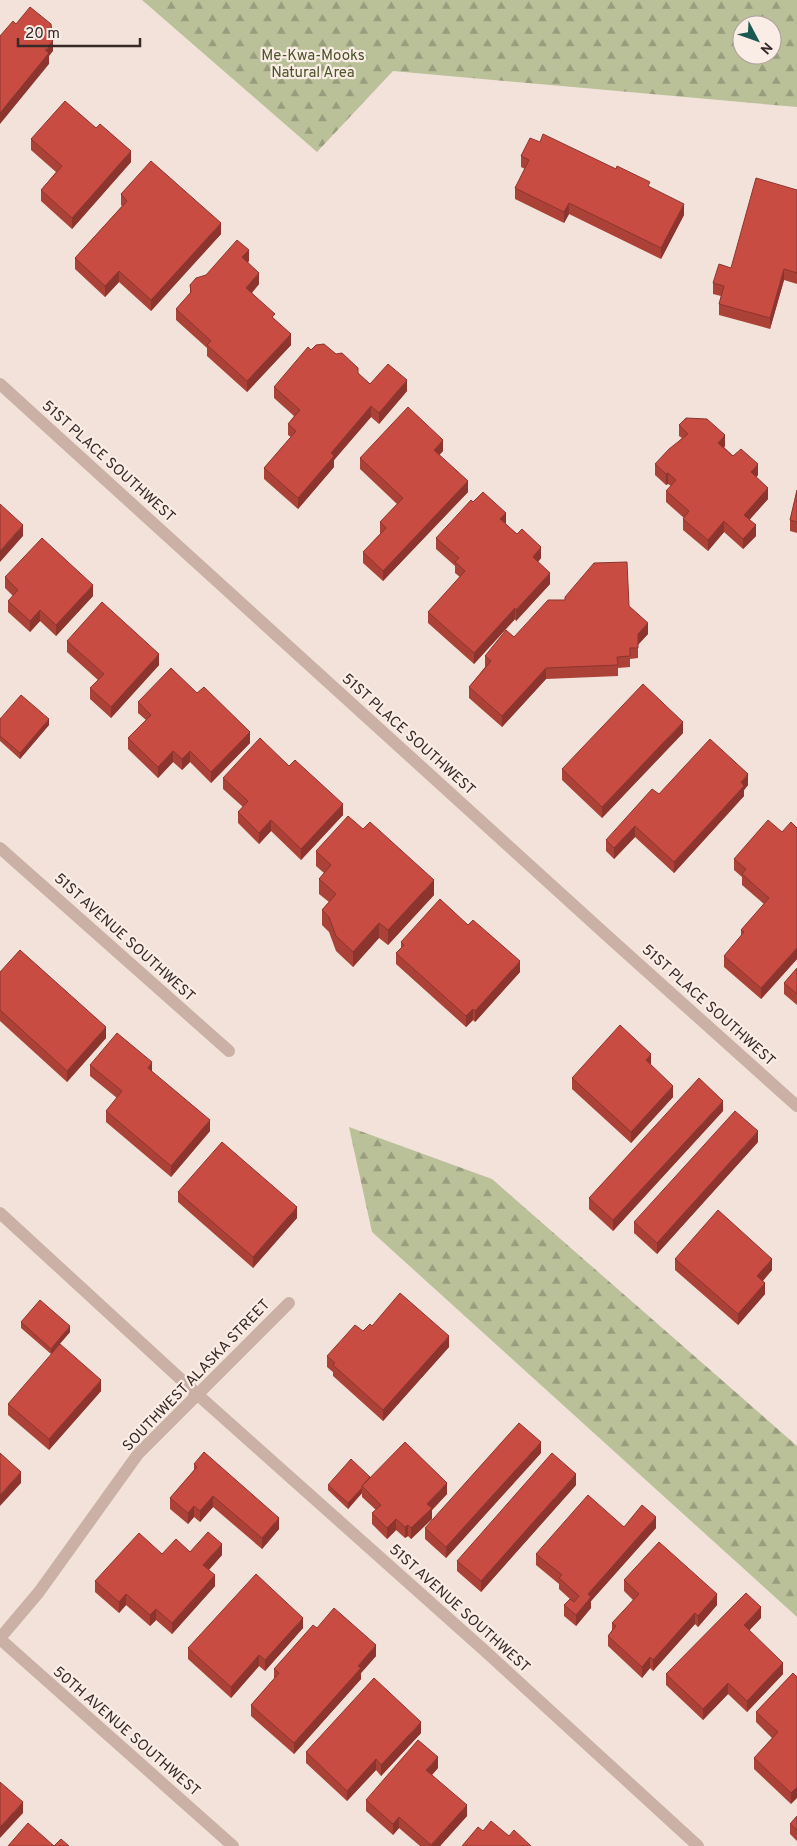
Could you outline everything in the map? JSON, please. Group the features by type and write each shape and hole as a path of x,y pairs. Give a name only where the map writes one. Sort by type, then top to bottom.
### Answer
{"street":[{"name":"51ST PLACE SOUTHWEST","path":"0,384 613,942 797,1106"},
{"name":"51ST AVENUE SOUTHWEST","path":"0,848 229,1051"},
{"name":"51ST AVENUE SOUTHWEST","path":"0,1213 198,1395 485,1651 698,1846"},
{"name":"SOUTHWEST ALASKA STREET","path":"0,1638 39,1592 138,1454 289,1303"},
{"name":"50TH AVENUE SOUTHWEST","path":"0,1638 233,1846"}],"green space":[{"name":"Me-Kwa-Mooks Natural Area","path":"142,0 797,0 797,107 393,71 317,152"},
{"path":"349,1127 492,1179 797,1446 797,1617 372,1232"}],"building":[{"path":"30,7 51,24 53,40 45,50 49,53 0,113 0,36 13,21 16,24"},
{"path":"65,101 96,128 100,124 131,151 72,218 41,190 62,166 31,139"},
{"path":"543,134 616,169 617,166 650,182 648,186 684,204 661,248 569,203 564,212 515,188 529,160 521,156 530,138 540,142"},
{"path":"151,161 221,223 151,300 119,271 105,286 75,258 127,201 121,194"},
{"path":"756,178 797,190 797,273 784,269 770,318 719,304 724,286 713,283 719,264 731,268"},
{"path":"237,240 249,250 242,257 259,273 246,288 275,314 272,317 291,334 247,381 207,345 211,341 176,309 191,292 190,285 196,278 206,275"},
{"path":"324,344 336,354 342,353 358,368 358,373 370,384 388,364 407,380 379,413 371,406 331,453 334,456 298,498 264,468 296,431 288,424 300,410 274,387 308,347 311,350 316,345"},
{"path":"408,407 443,440 434,450 468,481 383,571 363,552 386,528 380,522 403,498 360,458"},
{"path":"686,418 707,419 725,435 718,443 733,456 741,449 758,464 751,472 768,488 744,515 756,525 743,539 724,521 708,540 683,519 689,511 666,491 676,480 655,464 669,449 688,434 679,425"},
{"path":"797,490 797,522 790,520"},
{"path":"483,492 506,513 500,519 517,534 522,529 541,547 533,557 550,573 474,653 428,612 465,571 455,562 459,558 436,538 471,500 473,502"},
{"path":"0,504 23,525 0,551"},
{"path":"42,538 93,585 56,625 40,610 30,621 8,601 18,590 5,577"},
{"path":"627,562 629,606 648,623 638,634 638,648 630,648 630,656 617,657 618,665 546,668 502,716 469,687 491,661 485,656 506,630 514,637 548,600 565,600 565,597 594,563"},
{"path":"102,602 159,654 111,707 90,688 104,674 67,641"},
{"path":"171,668 197,693 204,687 250,732 211,772 190,751 182,759 173,751 158,767 128,738 151,715 138,702"},
{"path":"643,684 683,722 602,807 562,769"},
{"path":"21,695 49,719 20,753 0,736 0,719"},
{"path":"260,738 289,766 295,760 343,804 301,849 271,820 259,833 238,812 248,801 223,778"},
{"path":"710,739 748,774 741,782 744,786 674,862 635,826 614,848 606,840 652,789 659,794"},
{"path":"348,816 363,829 370,822 434,880 388,930 379,923 353,952 336,936 329,917 322,910 336,894 319,879 331,865 316,851"},
{"path":"768,820 782,832 791,822 797,828 797,948 761,988 724,956 744,932 741,930 769,898 742,874 746,869 734,859"},
{"path":"440,899 468,925 473,920 520,961 475,1011 473,1009 466,1016 396,953 404,945 401,942"},
{"path":"20,950 106,1027 67,1071 0,1010 0,972"},
{"path":"797,968 797,994 784,983"},
{"path":"620,1025 651,1054 646,1060 673,1086 631,1132 572,1078"},
{"path":"117,1033 152,1062 148,1068 210,1120 171,1166 106,1111 122,1091 90,1065"},
{"path":"699,1078 723,1101 613,1220 589,1198"},
{"path":"735,1111 758,1131 657,1243 634,1222"},
{"path":"222,1142 297,1207 253,1257 178,1192"},
{"path":"718,1210 772,1259 757,1276 765,1283 738,1314 675,1259"},
{"path":"400,1293 449,1336 383,1410 333,1365 335,1363 327,1356 355,1325 363,1331 370,1324 372,1326"},
{"path":"40,1300 70,1326 51,1349 21,1322"},
{"path":"60,1344 101,1380 49,1439 8,1404"},
{"path":"519,1423 541,1442 446,1547 425,1528"},
{"path":"405,1442 447,1483 427,1504 432,1508 411,1528 408,1525 405,1527 396,1519 387,1528 372,1513 381,1505 362,1486"},
{"path":"204,1452 279,1518 262,1538 213,1496 200,1511 194,1506 188,1513 170,1498 197,1467 194,1464"},
{"path":"0,1453 21,1472 0,1495"},
{"path":"552,1453 576,1474 481,1581 457,1561"},
{"path":"351,1459 370,1477 348,1503 328,1485"},
{"path":"588,1495 624,1527 642,1505 656,1517 588,1594 591,1597 576,1615 564,1605 570,1599 574,1602 579,1596 559,1578 562,1575 536,1554"},
{"path":"208,1532 222,1544 203,1565 215,1575 172,1623 156,1609 150,1615 126,1594 119,1602 95,1581 139,1533 162,1554 176,1539 190,1552"},
{"path":"659,1542 717,1594 698,1616 695,1613 653,1660 650,1657 642,1667 608,1636 616,1626 612,1623 639,1594 624,1580"},
{"path":"256,1574 303,1618 265,1660 259,1655 231,1687 188,1648"},
{"path":"746,1593 761,1607 744,1625 783,1663 747,1701 728,1683 703,1709 666,1674"},
{"path":"334,1608 376,1645 358,1666 361,1668 294,1743 251,1705 279,1673 274,1669 313,1625 317,1628"},
{"path":"793,1673 797,1677 797,1787 791,1793 754,1758 778,1732 756,1712"},
{"path":"374,1678 421,1722 381,1765 376,1759 347,1791 306,1752"},
{"path":"418,1740 438,1757 426,1770 467,1805 431,1845 399,1817 393,1824 366,1800"},
{"path":"0,1782 23,1802 0,1827"},
{"path":"797,1816 797,1830 790,1824"},
{"path":"491,1821 509,1836 514,1830 531,1846 462,1846 478,1827 483,1831"},
{"path":"28,1823 54,1846 8,1846"},
{"path":"61,1839 69,1846 54,1846"}]}
